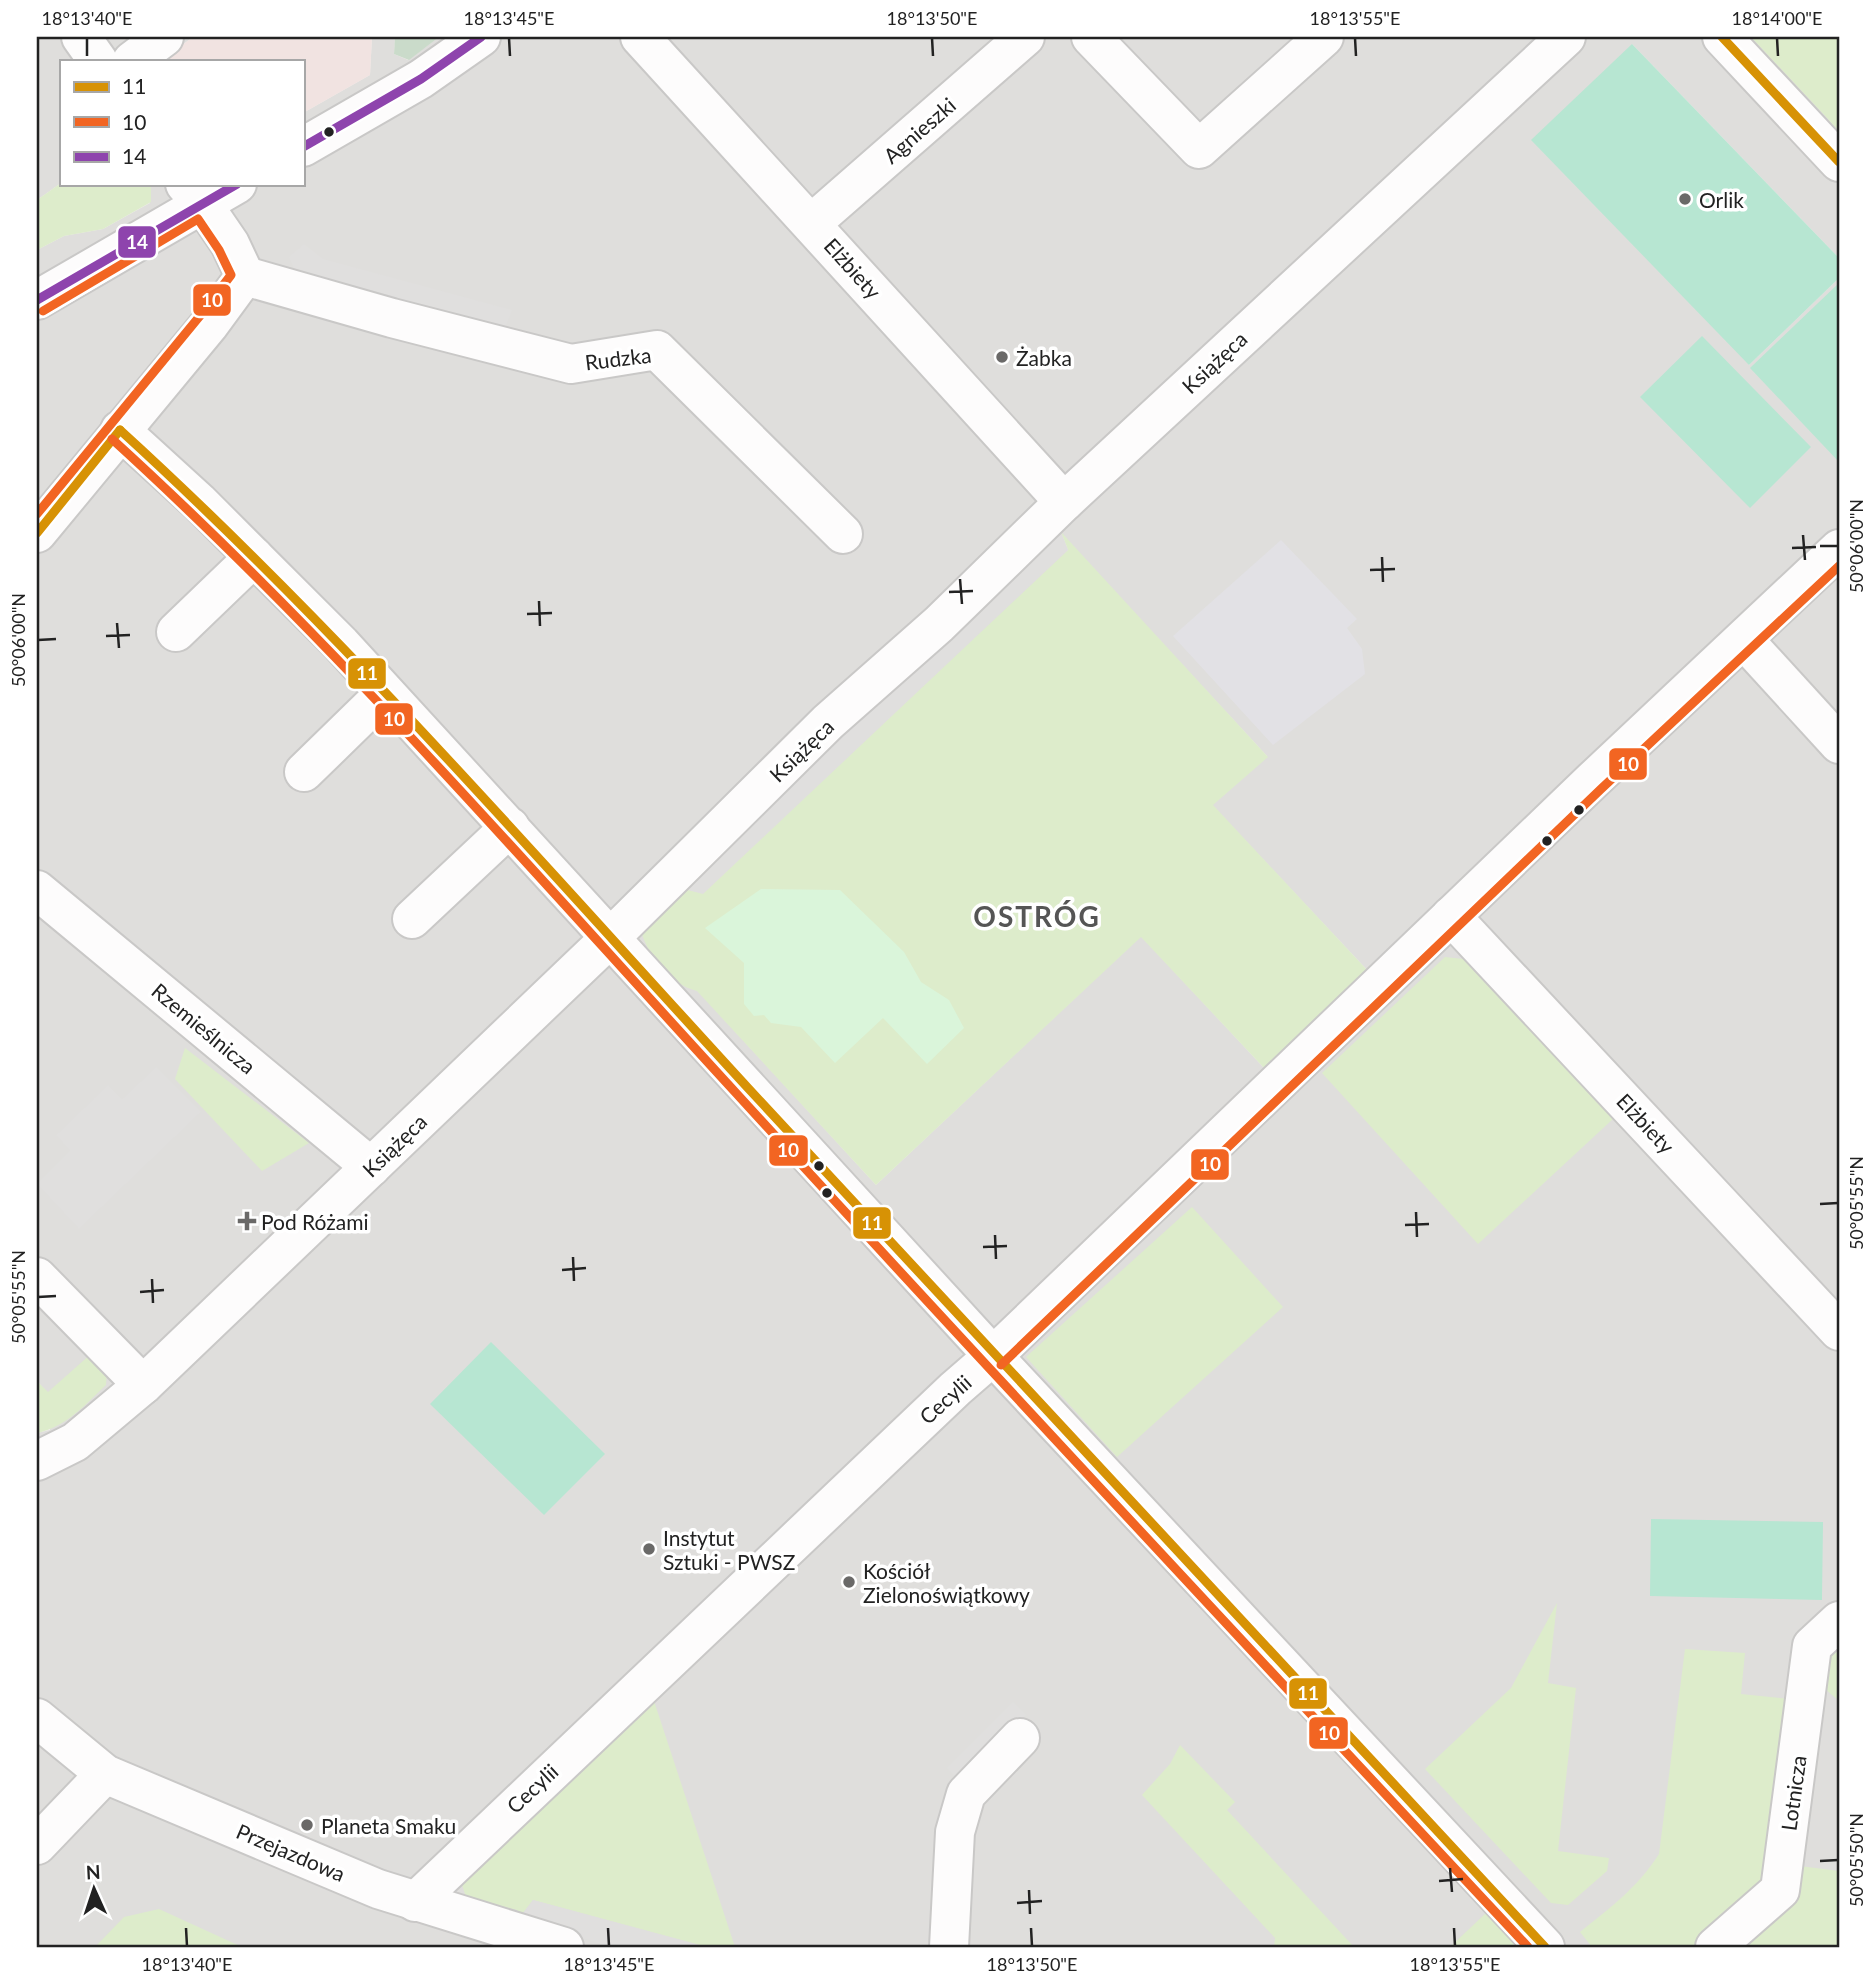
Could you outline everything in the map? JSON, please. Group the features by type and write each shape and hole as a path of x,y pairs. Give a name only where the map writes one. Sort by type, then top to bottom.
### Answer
{"street":[{"path":"81,37 97,60"},
{"path":"133,60 164,37"},
{"path":"304,146 421,79 481,37"},
{"name":"Elżbiety","path":"640,37 1064,502"},
{"name":"Agnieszki","path":"812,223 1025,37"},
{"path":"1091,37 1199,149 1324,37"},
{"name":"Książęca","path":"37,1461 75,1442 143,1385 610,938 828,722 939,624 1064,502 1566,37"},
{"path":"1721,37 1839,162"},
{"path":"37,300 193,193 227,186"},
{"path":"37,533 209,325 246,276 230,244 193,193"},
{"name":"Rudzka","path":"246,276 392,318 571,364 657,350 843,534"},
{"path":"120,430 254,557 385,693 993,1356 1545,1947"},
{"name":"Cecylii","path":"415,1902 945,1398 993,1356 1839,548"},
{"path":"176,632 254,557"},
{"path":"1744,640 1839,744"},
{"path":"304,772 385,693"},
{"path":"412,919 510,827"},
{"name":"Rzemieślnicza","path":"37,890 371,1167"},
{"name":"Elżbiety","path":"1451,916 1839,1331"},
{"path":"37,1277 143,1385"},
{"name":"Lotnicza","path":"1714,1947 1780,1890 1826,1634"},
{"name":"Przejazdowa","path":"37,1718 105,1774 415,1902 564,1947"},
{"path":"949,1947 955,1832 966,1794 1020,1738"},
{"path":"37,1845 105,1774"}],"shaded area":[{"path":"37,37 193,37 161,60 60,60 60,184 37,200"},
{"path":"193,37 372,37 370,75 304,112 304,60 161,60"},
{"path":"372,37 395,37 394,54 408,60 439,37 1781,37 1839,101 1839,258 1632,44 1749,365 1839,278 1839,1947 37,1947 37,1433 50,1430 48,1393 37,1381 37,250 64,236 103,229 150,203 151,186 304,186 304,112 370,75","holes":["1062,535 1267,756 1212,805 1369,972 1265,1069 1141,936 876,1185 697,990 1068,550"]},
{"path":"304,244 323,259 512,310 503,334 325,282 294,268 289,257"},
{"path":"1061,532 1068,550 703,894 680,888"},
{"path":"1281,540 1357,619 1347,628 1362,649 1365,674 1273,745 1173,636"},
{"path":"156,1067 201,1112 79,1229 37,1184 70,1151 56,1135 108,1085 122,1099"},
{"path":"1013,1702 1026,1715 961,1782 947,1768"},
{"path":"533,1900 707,1947 610,1947 520,1917"}],"green space":[{"path":"395,37 439,37 409,60 394,54"},
{"path":"1751,37 1839,37 1839,132 1827,118"},
{"name":"Orlik","path":"1632,44 1839,258 1839,278 1749,365 1531,140"},
{"path":"60,184 60,186 151,186 151,202 103,229 64,236 37,250 37,200"},
{"path":"1839,283 1839,462 1750,368"},
{"path":"1702,336 1811,447 1750,508 1640,397"},
{"path":"1061,532 1268,757 1213,805 1369,972 1265,1069 1141,937 876,1185 697,991 677,982 660,967 648,949 640,928 680,888 703,893 1068,550"},
{"path":"761,889 840,890 904,952 921,982 949,1000 964,1028 927,1064 883,1018 835,1063 801,1027 771,1023 764,1015 754,1016 744,1004 744,963 705,928"},
{"path":"1445,957 1463,959 1613,1119 1478,1244 1322,1073"},
{"path":"185,1048 309,1143 262,1171 175,1079"},
{"path":"1192,1207 1283,1307 1117,1457 1026,1357"},
{"path":"491,1342 605,1454 544,1515 430,1404"},
{"path":"92,1353 107,1370 106,1385 66,1420 37,1433 37,1381 48,1392"},
{"path":"1651,1519 1823,1522 1822,1600 1650,1596"},
{"path":"1557,1603 1548,1683 1576,1688 1558,1851 1609,1858 1607,1871 1568,1905 1551,1903 1425,1769 1511,1688"},
{"path":"1839,1645 1839,1701 1818,1683 1825,1658"},
{"path":"1685,1649 1745,1653 1741,1694 1789,1699 1767,1875 1736,1909 1692,1947 1592,1947 1580,1932 1633,1887 1659,1854"},
{"path":"654,1701 735,1947 707,1947 533,1900 520,1917 517,1910 466,1897 461,1882"},
{"path":"1180,1745 1235,1802 1227,1810 1354,1947 1274,1947 1275,1938 1142,1795 1170,1764"},
{"path":"1800,1866 1839,1871 1839,1947 1735,1947"},
{"path":"159,1909 242,1947 95,1947 124,1917"},
{"path":"1486,1913 1520,1947 1450,1947"}],"transit line":[{"name":"14","path":"304,146 421,79 481,37"},
{"name":"11","path":"1722,37 1839,162"},
{"name":"14","path":"37,300 234,186"},
{"name":"10","path":"37,514 231,275 219,250 198,219 43,311"},
{"name":"11","path":"120,430 284,588 441,752 946,1304 1545,1947"},
{"name":"11","path":"37,533 120,430"},
{"name":"10","path":"112,439 275,596 431,759 933,1308 1528,1947"},
{"name":"10","path":"1001,1365 1601,789 1839,566"}],"place":[{"name":"Orlik","path":"1685,199"},
{"name":"Żabka","path":"1002,357"},
{"name":"Pod Różami","path":"247,1221"},
{"name":"Instytut Sztuki - PWSZ","path":"649,1549"},
{"name":"Kościół Zielonoświątkowy","path":"849,1582"},
{"name":"Planeta Smaku","path":"307,1825"}],"district":[{"name":"OSTRÓG","path":"1037,916"}]}
